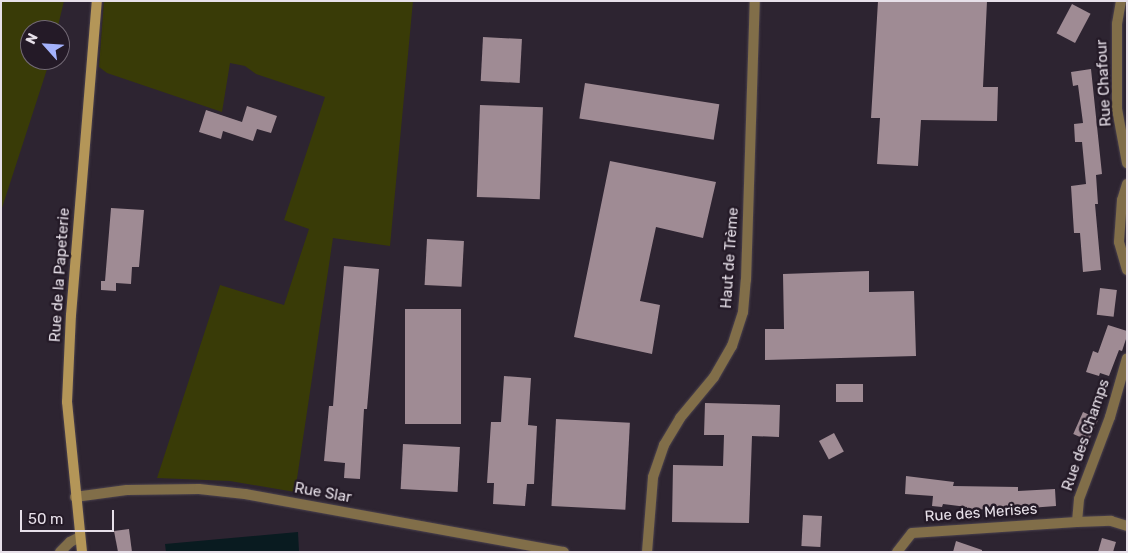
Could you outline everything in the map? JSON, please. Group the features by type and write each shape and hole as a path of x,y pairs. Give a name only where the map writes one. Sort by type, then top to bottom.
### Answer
{"main road":[{"name":"Rue de la Papeterie","path":"82,552 68,419 68,360 97,1"}],"street":[{"name":"Haut de Trème","path":"647,552 653,477 664,445 680,418 714,377 732,346 743,312 746,280 755,1"},
{"name":"Rue Chafour","path":"1122,1 1117,24 1117,109 1127,163"},
{"path":"1127,184 1122,200 1119,242 1127,270"},
{"name":"Rue des Champs","path":"1077,522 1079,499 1110,418 1127,358"},
{"name":"Rue Slar","path":"76,497 127,490 199,489 254,496 564,552"},
{"name":"Rue des Merises","path":"896,552 912,533 1077,522 1111,521 1127,526"},
{"path":"60,552 70,542 80,537"}],"shaded area":[{"path":"1,1 64,1 59,20 20,20 20,70 47,70 1,211"},
{"path":"104,1 413,1 390,246 333,238 295,492 230,481 157,478 220,285 284,305 309,229 284,220 325,97 256,74 245,66 230,63 222,112 107,73 99,67"},
{"path":"298,532 299,552 166,552 165,544"}],"building":[{"path":"878,1 987,1 983,87 998,87 997,121 921,120 918,166 877,164 880,118 871,118"},
{"path":"1072,4 1091,14 1075,43 1057,33"},
{"path":"483,37 522,39 520,83 481,81"},
{"path":"1091,69 1102,174 1096,175 1098,204 1095,204 1101,270 1083,272 1080,233 1074,233 1071,186 1086,184 1082,142 1075,142 1074,124 1083,123 1078,85 1073,86 1071,72"},
{"path":"585,83 719,104 714,140 579,119"},
{"path":"480,105 543,107 540,199 477,197"},
{"path":"247,106 277,116 271,133 257,129 253,141 223,131 221,139 199,132 206,110 242,122"},
{"path":"610,161 716,182 703,238 656,227 640,301 660,305 652,354 574,337"},
{"path":"111,208 144,210 139,267 132,267 131,284 116,283 116,291 101,290 101,281 105,281"},
{"path":"427,239 464,241 462,287 425,285"},
{"path":"344,266 379,269 367,409 364,409 360,479 344,478 345,463 324,461 329,406 333,406"},
{"path":"869,271 869,292 914,291 916,356 765,360 765,329 784,329 783,274"},
{"path":"1100,288 1117,290 1114,317 1097,315"},
{"path":"405,309 461,309 461,424 405,424"},
{"path":"1108,325 1127,331 1122,351 1119,350 1109,376 1100,373 1099,376 1086,372 1093,351 1098,353"},
{"path":"504,376 531,378 528,425 537,426 534,484 527,484 525,506 493,504 494,483 487,483 491,422 501,422"},
{"path":"836,384 863,384 863,402 836,402"},
{"path":"705,403 780,405 779,437 752,436 749,523 672,522 673,465 723,466 724,435 704,435"},
{"path":"1083,412 1099,419 1089,441 1073,434"},
{"path":"556,419 630,423 625,510 551,506"},
{"path":"834,433 844,452 829,460 819,441"},
{"path":"403,444 460,447 458,492 401,489"},
{"path":"906,476 954,482 953,486 1018,487 1018,491 1055,489 1056,506 990,511 990,509 967,510 967,507 943,504 942,507 932,506 933,496 905,494"},
{"path":"803,515 822,516 820,547 801,546"},
{"path":"129,529 132,552 118,552 114,531"},
{"path":"1102,538 1116,542 1113,552 1098,552"},
{"path":"956,541 982,550 982,552 953,552"}]}
